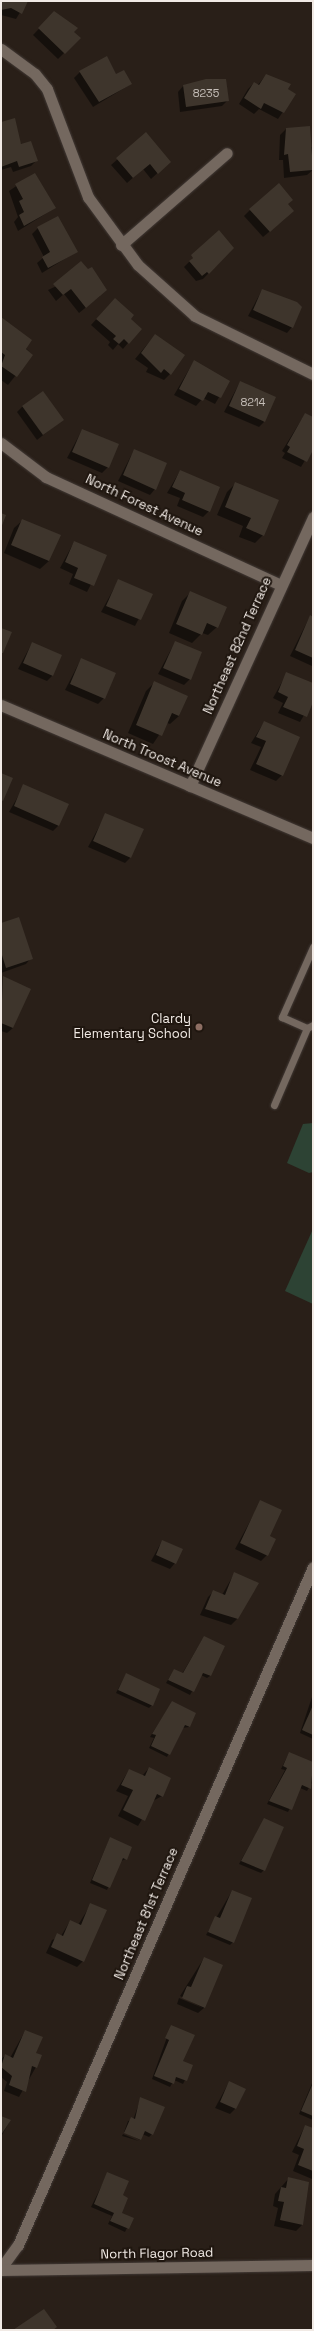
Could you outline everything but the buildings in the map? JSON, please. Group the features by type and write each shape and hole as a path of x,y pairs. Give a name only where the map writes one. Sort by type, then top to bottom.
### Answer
{"street":[{"path":"1,49 35,74 47,89 88,197 121,245 138,265 195,316 313,374"},
{"path":"121,245 227,153"},
{"name":"North Forest Avenue","path":"1,443 46,477 281,585"},
{"name":"Northeast 82nd Terrace","path":"190,786 313,517"},
{"name":"North Troost Avenue","path":"1,705 313,838"},
{"name":"Northeast 81st Terrace","path":"1,2269 18,2245 313,1567"},
{"name":"North Flagor Road","path":"1,2269 313,2265"}],"lane":[{"path":"274,1105 310,1026 282,1017 313,947"}],"green space":[{"path":"313,1123 313,1172 309,1173 287,1163 303,1124"},
{"path":"313,1229 313,1304 285,1291"}],"place":[{"name":"Clardy Elementary School","path":"199,1027"}]}
